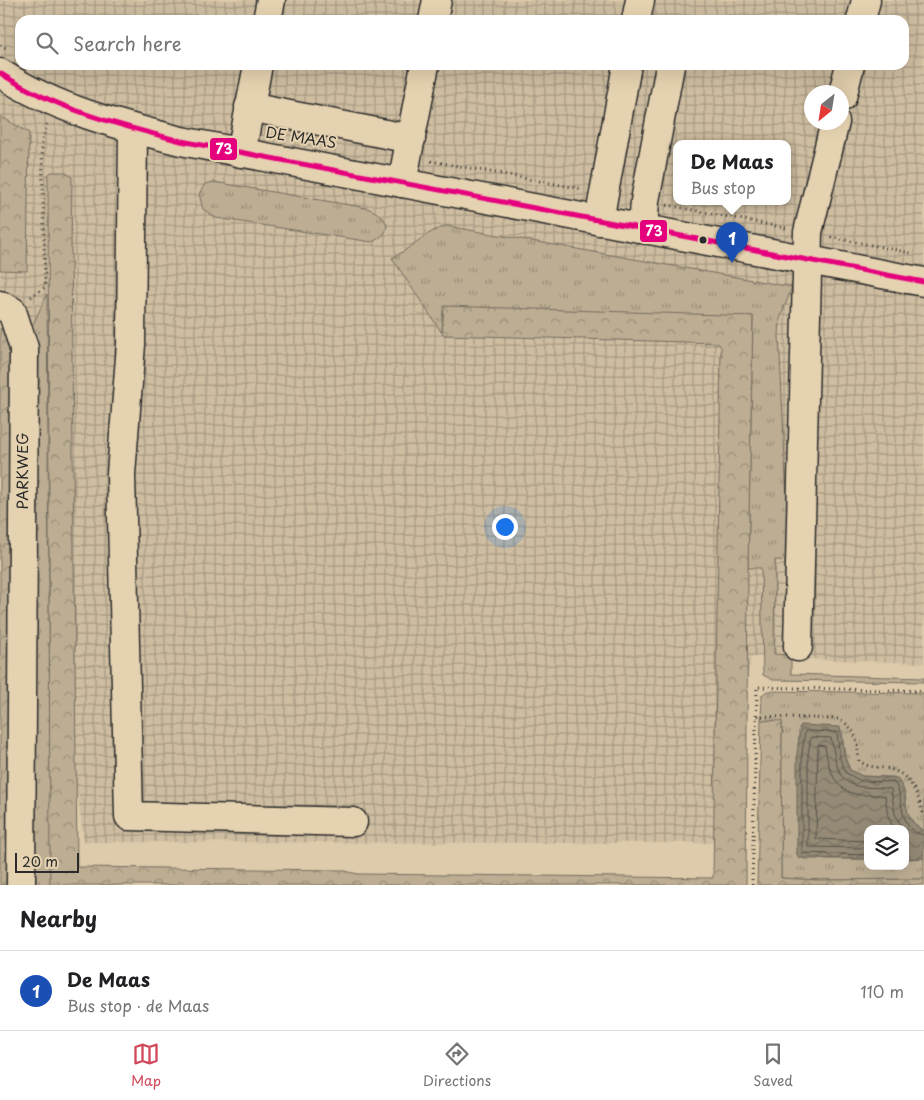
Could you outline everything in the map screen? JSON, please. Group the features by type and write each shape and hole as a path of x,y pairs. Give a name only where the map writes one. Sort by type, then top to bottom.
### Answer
{"street":[{"path":"268,15 271,0"},
{"path":"434,15 437,0"},
{"path":"637,15 640,0"},
{"path":"862,15 866,0"},
{"path":"241,153 257,70"},
{"path":"402,184 424,70"},
{"path":"599,221 627,70"},
{"path":"643,229 645,201 669,70"},
{"path":"845,85 849,70"},
{"name":"DE MAAS","path":"0,73 56,104 133,129 241,153 924,282"},
{"path":"249,107 409,147"},
{"path":"133,129 131,344 121,474 129,816 353,822"},
{"path":"798,647 806,260 808,232 833,130"},
{"name":"PARKWEG","path":"6,308 24,348 21,885"}],"path":[{"path":"6,308 45,287 42,140 56,104"},
{"path":"409,147 603,193"},
{"path":"645,201 914,253"},
{"path":"752,885 758,687 924,691"},
{"path":"757,716 829,718 838,719 849,724 857,740 859,761 867,767 888,769 905,776 918,792 924,817"}],"shaded area":[{"path":"0,0 924,0 924,663 751,657 720,843 84,842 10,311 0,312"}],"green space":[{"path":"0,116 29,133 27,271 0,270"},
{"path":"51,172 65,172 72,177 71,250 77,867 341,870 358,874 713,878 721,347 718,343 445,335 442,333 444,306 753,316 748,568 746,885 50,885 48,175"},
{"path":"214,182 367,208 384,219 387,229 380,238 372,242 216,218 203,209 199,194 205,184"},
{"path":"447,226 792,287 780,319 779,336 790,561 775,560 774,654 791,655 791,674 924,678 924,682 773,680 763,675 761,568 748,568 753,316 443,310 442,333 392,258 425,236"},
{"path":"47,294 51,872 50,885 32,885 31,329"},
{"path":"0,328 6,339 10,361 9,885 0,885"},
{"path":"767,691 924,693 924,831 910,820 906,809 905,792 901,784 894,777 862,776 850,770 845,758 842,731 799,727 797,854 804,859 864,859 864,870 909,870 909,859 924,858 924,879 817,880 781,878 782,722 761,720 762,695"},
{"path":"761,720 782,721 781,878 817,880 924,879 924,885 757,885"}],"water":[{"path":"801,725 840,727 845,758 850,770 862,776 897,778 904,792 911,819 924,831 924,858 909,859 909,825 864,825 864,859 799,858 797,854 797,753"}],"transit line":[{"name":"73","path":"0,73 21,86 65,106 134,129 181,141 924,282"}],"place":[{"name":"De Maas","path":"732,263"}]}
